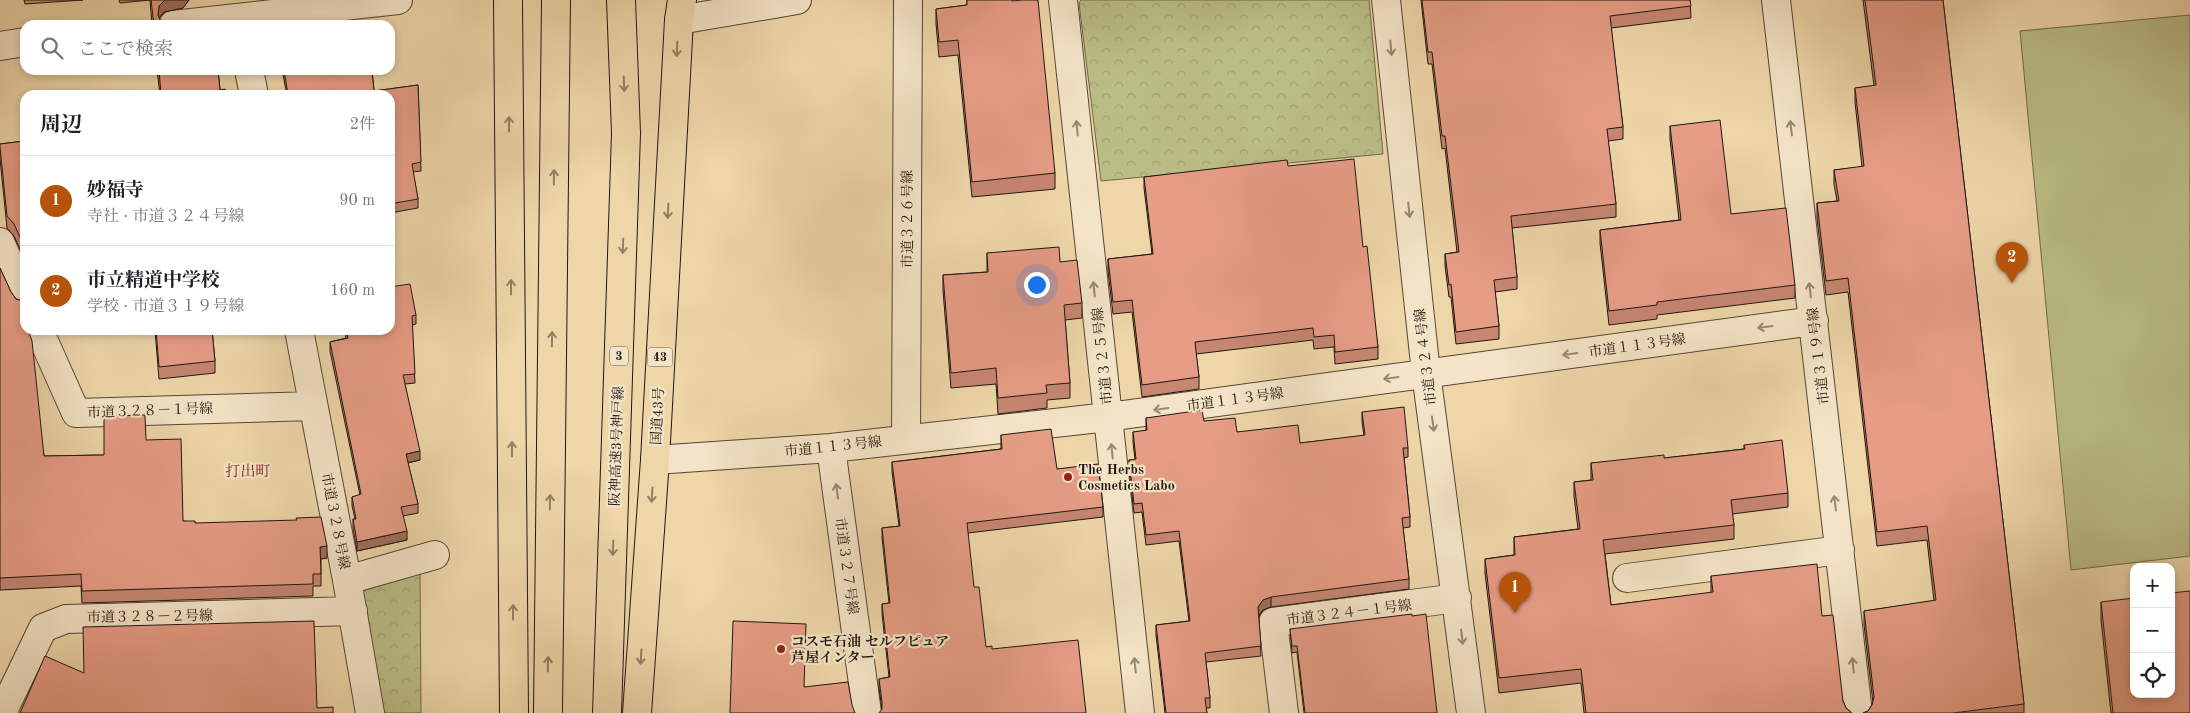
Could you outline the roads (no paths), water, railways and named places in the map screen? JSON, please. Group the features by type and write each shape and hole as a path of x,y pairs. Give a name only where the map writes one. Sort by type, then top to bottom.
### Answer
{"highway":[{"path":"508,0 514,713"},
{"path":"548,713 556,0"},
{"name":"阪神高速3号神戸線","path":"607,713 626,133 621,0"},
{"name":"国道43号","path":"637,713 655,460 680,10"}],"street":[{"path":"206,20 238,15 398,0"},
{"path":"680,10 797,0"},
{"name":"市道３２６号線","path":"906,438 908,0"},
{"name":"市道３２５号線","path":"1063,0 1140,713"},
{"name":"市道３２４号線","path":"1386,0 1426,373 1471,713"},
{"name":"市道３１９号線","path":"1776,0 1858,713"},
{"path":"0,46 20,43"},
{"path":"250,75 253,90"},
{"path":"0,242 20,287"},
{"name":"市道１１３号線","path":"655,460 831,448 906,438 1108,417 1814,321"},
{"name":"市道３２８－１号線","path":"41,335 76,412 313,406"},
{"name":"市道３２８号線","path":"300,335 353,611 370,713"},
{"name":"市道３２７号線","path":"831,448 867,713"},
{"path":"1627,578 1840,550"},
{"path":"347,580 436,555"},
{"name":"市道３２４－１号線","path":"1284,713 1273,622 1457,598"},
{"name":"市道３２８－２号線","path":"2,713 43,628 66,619 353,611"}],"place":[{"name":"市立精道中学校","path":"2012,283"},
{"name":"The Herbs Cosmetics Labo","path":"1068,477"},
{"name":"妙福寺","path":"1515,613"},
{"name":"コスモ石油 セルフピュア 芦屋インター","path":"781,649"}],"district":[{"name":"打出町","path":"248,471"}]}
